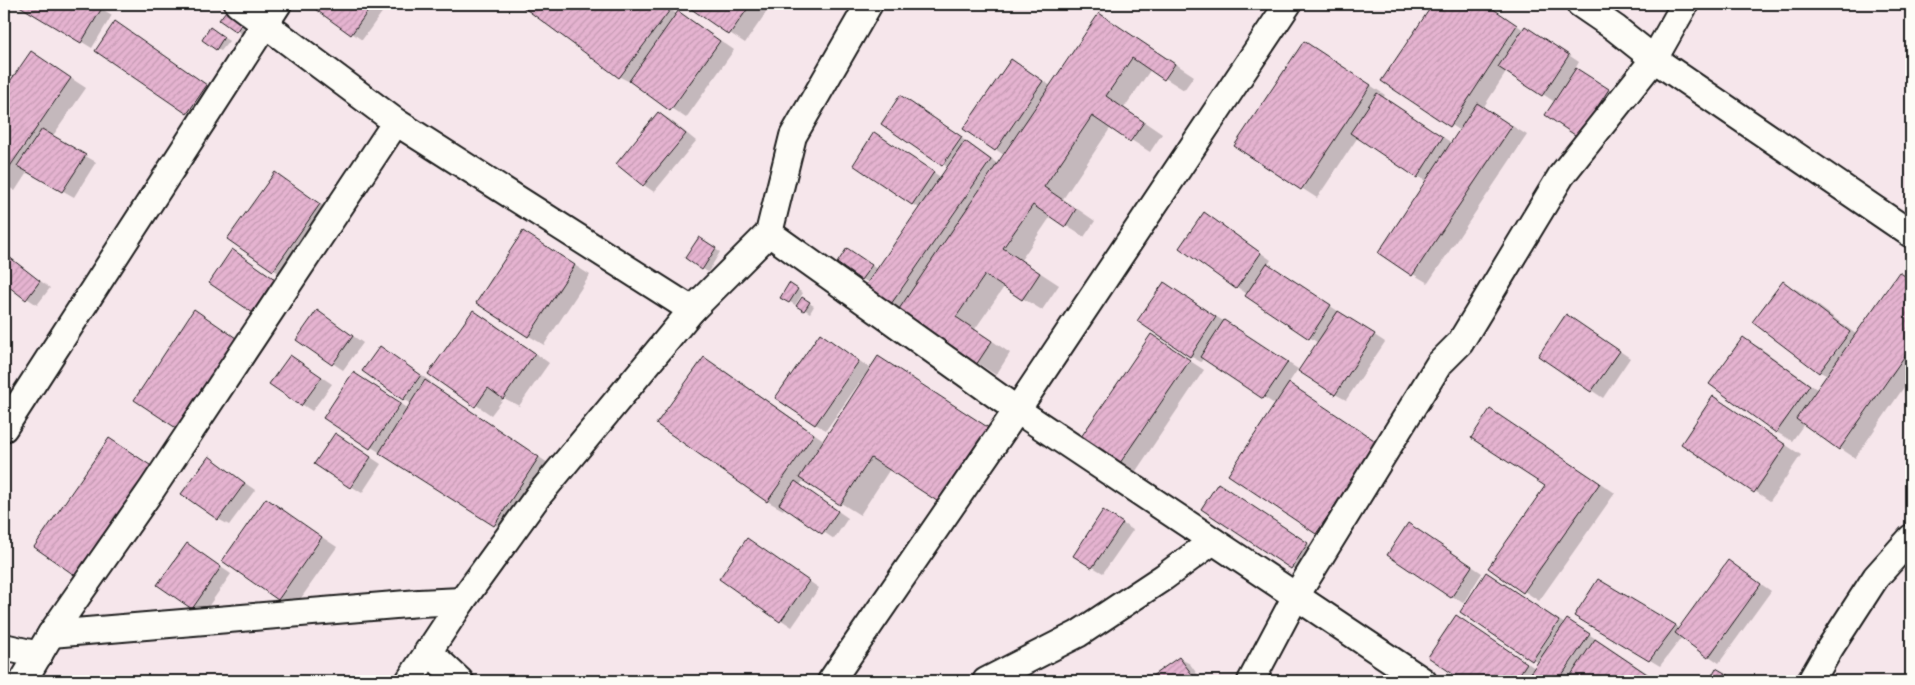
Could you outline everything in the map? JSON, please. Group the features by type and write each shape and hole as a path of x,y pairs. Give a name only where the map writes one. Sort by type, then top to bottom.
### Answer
{"street":[{"path":"238,4 272,13 396,122 692,310"},
{"path":"409,681 462,602 538,496 692,310 769,233 793,136 869,4"},
{"path":"831,681 1018,410 1288,4"},
{"path":"1580,4 1615,28 1654,59 1911,234"},
{"path":"1251,681 1296,596 1439,364 1460,343 1561,176 1654,59 1685,4"},
{"path":"4,428 272,13"},
{"path":"23,681 45,644 152,489 396,122"},
{"path":"769,233 1018,410 1423,681"},
{"path":"1811,681 1830,648 1876,578 1911,538"},
{"path":"986,681 1078,634 1164,577 1213,541"},
{"path":"4,647 409,604 462,602"},
{"path":"428,651 460,681"}],"building":[{"path":"16,4 95,4 102,8 81,43"},
{"path":"308,4 373,4 351,35"},
{"path":"519,4 661,4 670,10 619,78"},
{"path":"684,4 751,4 729,35"},
{"path":"1433,4 1486,4 1517,25 1450,127 1381,81"},
{"path":"226,11 243,22 236,32 219,20"},
{"path":"678,11 720,41 670,111 629,81"},
{"path":"1099,13 1175,64 1164,80 1132,58 1106,96 1144,122 1130,142 1092,116 1044,187 1076,209 1065,227 1033,205 1003,248 1040,273 1022,300 985,275 956,317 992,341 976,365 897,312"},
{"path":"115,21 207,85 187,114 95,51"},
{"path":"1525,26 1569,55 1542,96 1498,67"},
{"path":"210,27 224,37 216,50 202,40"},
{"path":"1304,41 1371,85 1301,190 1234,146"},
{"path":"31,51 71,78 4,175 4,90"},
{"path":"1011,59 1043,81 995,151 963,129"},
{"path":"1576,68 1609,89 1578,137 1545,115"},
{"path":"1377,93 1443,137 1417,178 1350,133"},
{"path":"900,95 962,137 942,166 881,124"},
{"path":"1477,103 1512,126 1412,276 1378,253"},
{"path":"658,112 686,134 643,186 616,164"},
{"path":"42,129 86,155 62,192 17,166"},
{"path":"874,132 934,172 912,205 853,165"},
{"path":"965,141 991,160 889,307 863,289"},
{"path":"275,172 320,204 273,271 227,239"},
{"path":"1204,212 1261,253 1236,289 1179,248"},
{"path":"523,231 575,265 528,337 476,303"},
{"path":"699,237 716,248 702,270 685,258"},
{"path":"847,248 872,265 861,280 837,263"},
{"path":"232,249 279,282 256,315 209,283"},
{"path":"4,253 40,281 26,300 4,283"},
{"path":"1267,263 1331,305 1309,339 1245,296"},
{"path":"1899,272 1911,280 1911,347 1839,450 1796,419"},
{"path":"1783,281 1850,332 1819,373 1752,322"},
{"path":"1164,282 1216,317 1190,357 1137,321"},
{"path":"789,283 798,289 789,303 780,298"},
{"path":"802,297 810,302 804,311 796,306"},
{"path":"194,309 236,338 176,428 134,400"},
{"path":"317,310 353,336 332,365 296,340"},
{"path":"473,310 535,353 503,399 488,388 475,407 428,374"},
{"path":"1338,311 1375,334 1335,395 1298,371"},
{"path":"1566,314 1620,351 1591,392 1538,356"},
{"path":"1224,320 1288,362 1263,399 1200,357"},
{"path":"820,333 859,361 815,425 775,398"},
{"path":"1151,334 1190,360 1120,463 1081,437"},
{"path":"1743,337 1810,385 1776,433 1709,384"},
{"path":"380,346 421,375 403,400 362,371"},
{"path":"290,355 322,377 301,406 269,384"},
{"path":"878,356 989,428 940,503 871,458 840,505 799,478"},
{"path":"704,357 814,434 767,502 656,424"},
{"path":"353,372 401,403 370,449 323,418"},
{"path":"425,380 539,457 494,526 379,453"},
{"path":"1289,383 1377,442 1316,534 1228,475"},
{"path":"1713,396 1786,445 1754,493 1681,444"},
{"path":"1490,409 1600,483 1523,593 1488,568 1545,486 1471,438"},
{"path":"335,433 371,457 350,488 314,464"},
{"path":"109,438 156,469 80,579 34,547"},
{"path":"209,456 245,483 218,520 181,494"},
{"path":"795,481 838,511 822,534 779,504"},
{"path":"1218,483 1308,543 1291,569 1201,509"},
{"path":"266,498 322,537 278,600 222,561"},
{"path":"1103,510 1123,523 1092,568 1073,556"},
{"path":"1408,523 1472,566 1451,598 1387,555"},
{"path":"747,538 809,581 780,622 719,579"},
{"path":"187,543 221,567 192,609 157,585"},
{"path":"1728,560 1761,584 1708,658 1675,633"},
{"path":"1486,572 1559,621 1532,661 1460,612"},
{"path":"1598,579 1676,625 1649,661 1574,616"},
{"path":"1456,615 1527,663 1515,681 1463,681 1428,657"},
{"path":"1567,619 1590,634 1558,681 1525,681"},
{"path":"1595,639 1647,674 1642,681 1567,681"},
{"path":"1179,657 1197,681 1145,681"},
{"path":"1716,668 1735,679 1734,681 1709,681"}]}
